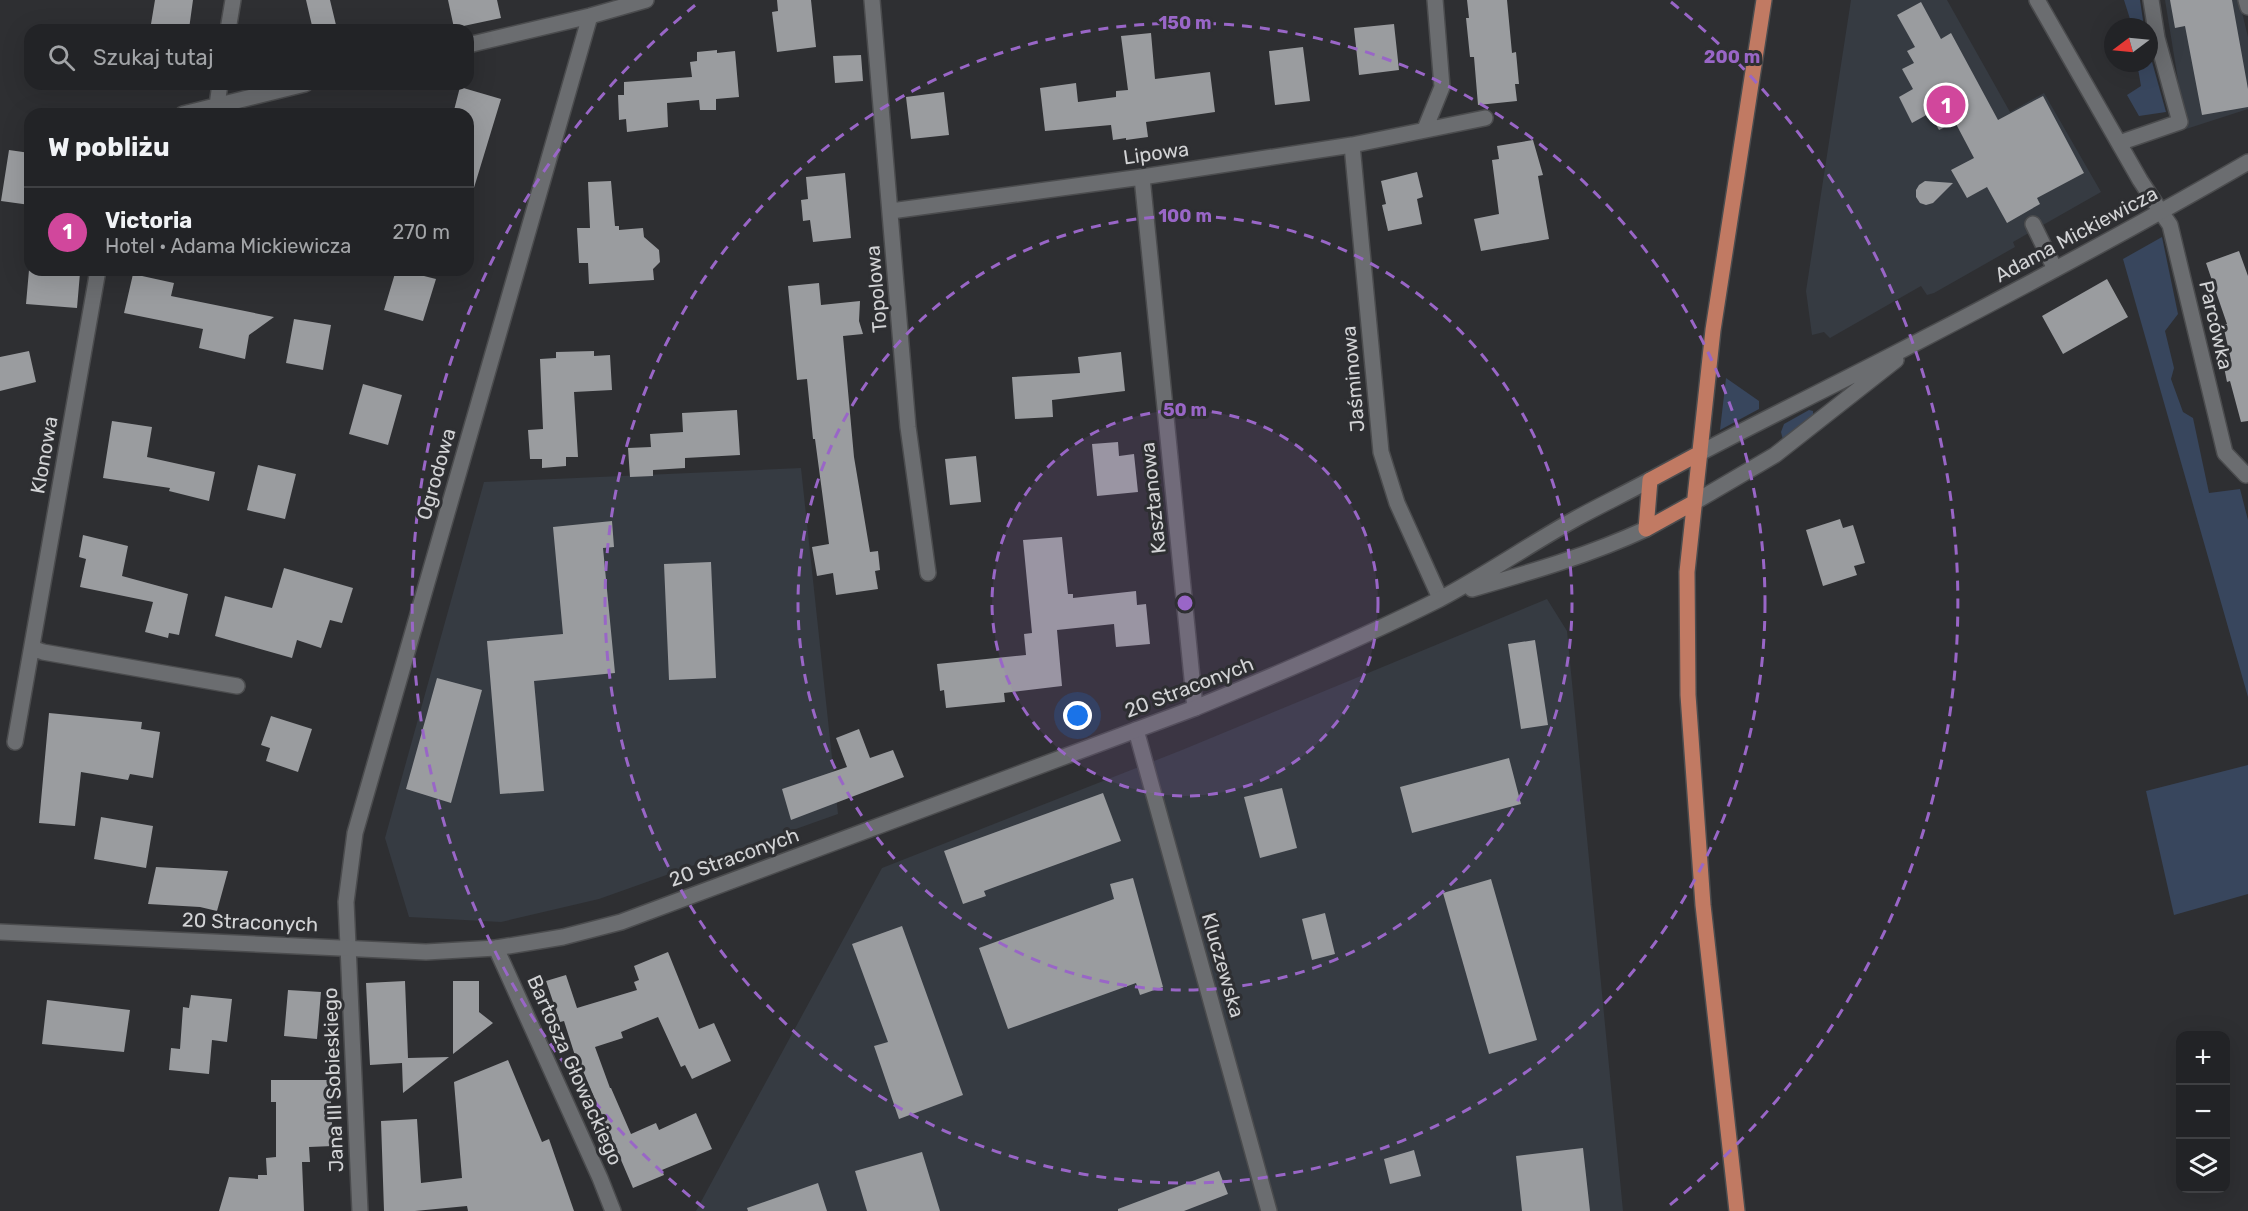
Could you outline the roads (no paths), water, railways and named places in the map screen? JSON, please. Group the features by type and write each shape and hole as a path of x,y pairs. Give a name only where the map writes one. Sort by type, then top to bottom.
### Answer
{"main road":[{"path":"1737,1211 1703,905 1688,695 1687,572 1713,330 1764,0"},
{"name":"20 Straconych","path":"1650,480 1700,453"},
{"path":"1646,529 1650,480"},
{"name":"20 Straconych","path":"1646,529 1694,503"}],"street":[{"path":"229,24 233,0"},
{"path":"474,44 646,0"},
{"name":"Topolowa","path":"872,0 908,427 928,573"},
{"path":"1425,129 1442,87 1434,0"},
{"name":"Parcówka","path":"2037,0 2119,143 2170,225 2225,453 2246,475 2248,474"},
{"path":"2119,143 2180,122 2157,38 2151,0"},
{"path":"2246,0 2248,7"},
{"name":"Ogrodowa","path":"349,947 346,902 355,833 590,16"},
{"path":"217,105 219,90"},
{"path":"206,108 280,90"},
{"name":"Lipowa","path":"891,211 1142,177 1352,145 1485,118"},
{"name":"Jaśminowa","path":"1352,145 1381,452 1397,503 1440,598"},
{"name":"Adama Mickiewicza","path":"1700,453 1796,402 1922,340 2161,212 2248,162"},
{"name":"Kasztanowa","path":"1142,177 1195,708"},
{"path":"2033,224 2055,269"},
{"name":"Klonowa","path":"15,742 97,276"},
{"name":"Adama Mickiewicza","path":"1694,503 1774,455 1922,340"},
{"name":"20 Straconych","path":"0,932 426,952 496,948 563,937 621,922 1195,708 1346,644 1484,575 1576,519 1650,480"},
{"name":"20 Straconych","path":"1440,598 1581,556 1610,546 1646,529"},
{"path":"32,648 43,652 237,686"},
{"name":"Kluczewska","path":"1136,730 1269,1211"},
{"name":"Jana III Sobieskiego","path":"349,947 360,1211"},
{"name":"Bartosza Głowackiego","path":"496,948 596,1167 611,1211"}],"place":[{"name":"Victoria","path":"1946,105"}]}
